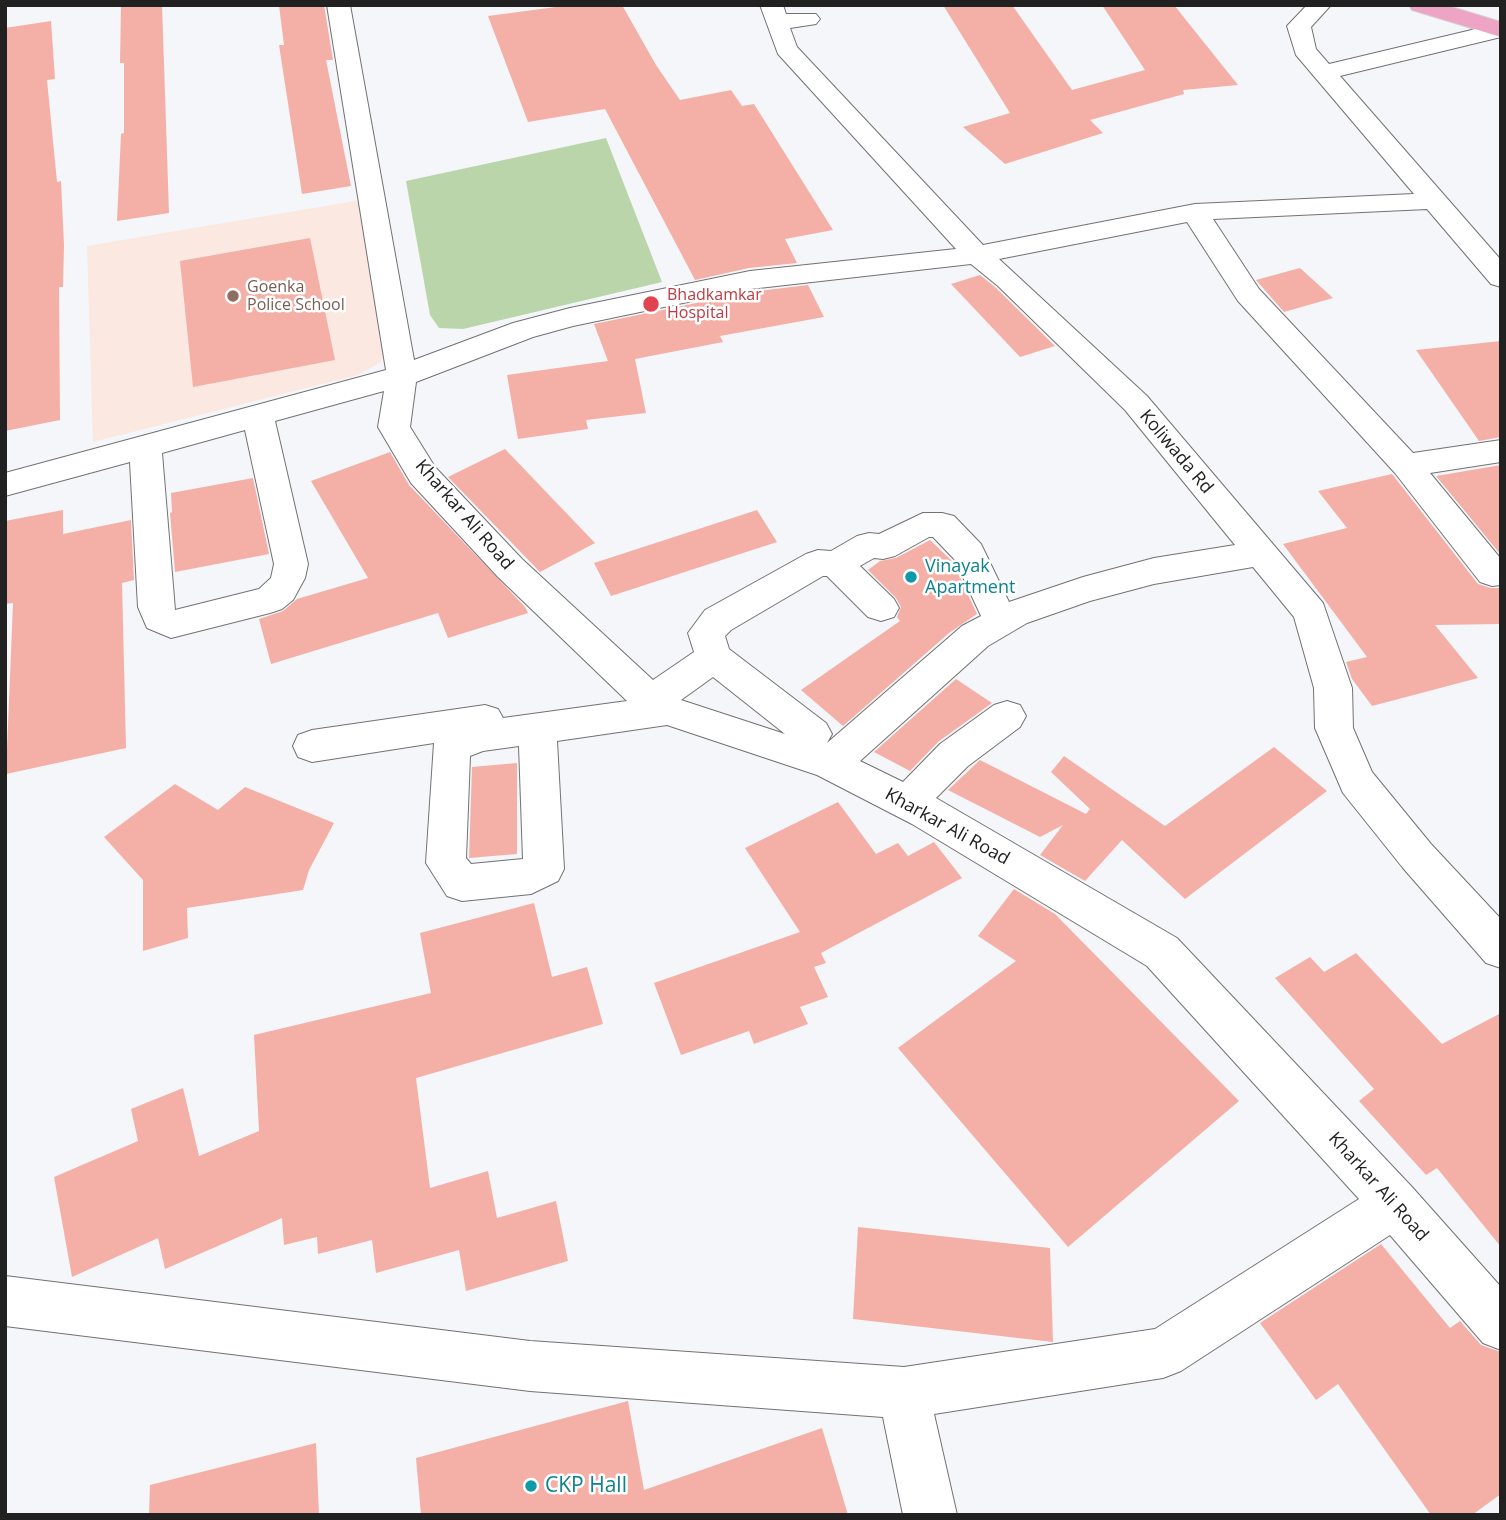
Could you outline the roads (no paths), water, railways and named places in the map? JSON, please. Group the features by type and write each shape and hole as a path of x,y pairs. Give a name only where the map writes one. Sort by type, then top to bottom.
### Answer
{"main road":[{"path":"1420,5 1501,30"}],"street":[{"name":"Kharkar Ali Road","path":"338,5 402,376 394,427 424,475 510,568 652,700 822,749 906,803 1162,952 1395,1204 1501,1325"},
{"path":"1320,5 1299,26 1304,50 1501,278"},
{"path":"773,14 808,19"},
{"name":"Koliwada Rd","path":"773,14 786,49 977,255 1008,280 1136,403 1310,612 1333,688 1334,728 1357,782 1417,856 1501,949"},
{"path":"1324,73 1501,30"},
{"path":"5,485 402,376 523,330 570,317 750,279 977,255 1195,212 1433,201"},
{"path":"1195,212 1248,295 1406,464 1492,573 1501,572"},
{"path":"145,447 156,607 160,618 171,624 270,600 281,591 291,564 258,417"},
{"path":"1406,464 1501,451"},
{"path":"995,609 969,553 942,525 923,525 883,547 869,545 836,564 818,564 718,620 706,633 714,657 822,749 975,636 1014,614 1083,590 1154,571 1259,553"},
{"path":"836,564 881,608"},
{"path":"537,729 652,700 714,657"},
{"path":"312,746 608,701 652,700"},
{"path":"906,803 954,755 1007,716"},
{"path":"5,1301 530,1366 904,1393 1163,1353 1395,1204"},
{"path":"904,1393 930,1515"}],"place":[{"name":"Goenka Police School","path":"233,296"},
{"name":"Bhadkamkar Hospital","path":"651,304"},
{"name":"Vinayak Apartment","path":"911,577"},
{"name":"CKP Hall","path":"531,1486"}]}
